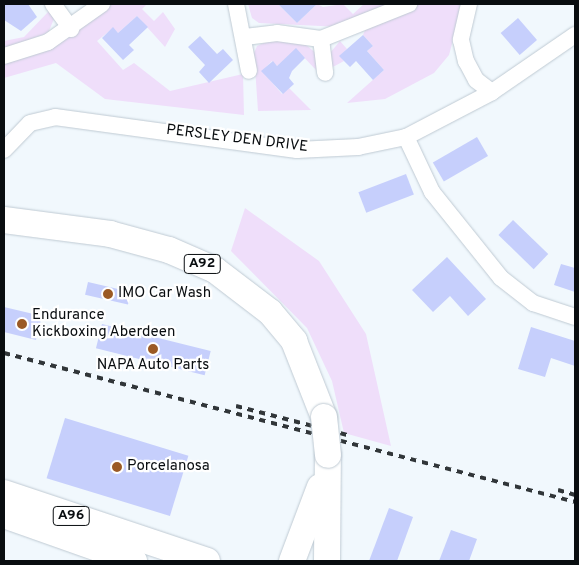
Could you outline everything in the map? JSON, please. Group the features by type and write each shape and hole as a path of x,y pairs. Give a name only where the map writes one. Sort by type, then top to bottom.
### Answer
{"main road":[{"name":"A92","path":"4,220 110,234 169,250 215,270 263,306 294,341 324,416 327,465 327,561"},
{"name":"A92","path":"292,561 327,465"},
{"name":"A96","path":"4,493 136,550"},
{"name":"A96","path":"4,515 136,550 207,561"}],"street":[{"path":"54,4 71,29"},
{"path":"4,56 48,42 71,29 102,4"},
{"path":"236,4 245,37 249,71"},
{"path":"245,37 277,33 321,39 409,4"},
{"path":"469,4 461,40 466,61 476,80 492,92"},
{"name":"PERSLEY DEN DRIVE","path":"4,150 30,123 55,117 297,150 358,146 406,137 492,92 575,35"},
{"path":"321,39 325,73"},
{"path":"406,137 432,192 501,278 533,303 575,317"}],"shaded area":[{"path":"112,4 147,4 142,9 154,21 163,12 175,29 165,47 137,16 118,33 113,28 97,41 123,70 134,63 170,91 243,74 244,115 105,99 56,63 4,78 4,63 50,48"},
{"path":"248,4 278,4 297,23 317,4 323,7 343,4 353,14 364,4 396,4 341,27 259,23 252,18"},
{"path":"419,4 463,4 449,55 434,73 385,99 347,103 384,70 367,51 373,46 363,35 365,30"},
{"path":"49,11 54,19 48,33 4,49 4,41 24,37"},
{"path":"273,39 305,44 317,54 316,70 296,49 277,66 272,61 262,71 282,94 289,88 311,110 258,111 254,53 257,46"},
{"path":"340,41 347,49 340,56 344,61 331,68 330,53"},
{"path":"245,208 319,261 366,334 391,446 344,433 332,381 307,328 231,251"}],"building":[{"path":"4,4 28,4 37,17 21,31 4,20"},
{"path":"278,4 317,4 297,23"},
{"path":"137,16 148,27 129,45 134,50 123,60 102,38 113,27 118,33"},
{"path":"518,18 537,40 520,55 501,33"},
{"path":"363,35 373,46 367,51 384,70 373,80 356,61 350,67 339,56"},
{"path":"200,36 217,54 223,49 233,60 209,83 199,72 205,65 188,47"},
{"path":"296,48 305,58 292,71 289,78 294,84 283,94 261,71 273,61 277,66"},
{"path":"477,137 488,156 444,182 433,162"},
{"path":"406,174 414,195 366,213 358,192"},
{"path":"513,220 548,254 534,269 498,235"},
{"path":"447,257 486,299 468,316 450,296 433,312 412,290"},
{"path":"561,264 575,268 575,292 554,285"},
{"name":"IMO Car Wash","path":"88,282 131,292 128,305 85,295"},
{"name":"Endurance Kickboxing Aberdeen","path":"4,307 42,316 36,340 4,332"},
{"name":"NAPA Auto Parts","path":"102,324 211,351 205,375 96,348"},
{"path":"531,327 575,341 575,366 551,358 545,377 518,369"},
{"name":"Porcelanosa","path":"65,418 188,456 170,516 47,478"},
{"path":"389,508 413,517 397,561 369,561"},
{"path":"451,530 477,539 469,561 439,561"}],"railway":[{"path":"4,353 575,502"},
{"path":"236,406 347,435"},
{"path":"558,490 575,495"}],"place":[{"name":"IMO Car Wash","path":"108,294"},
{"name":"Endurance Kickboxing Aberdeen","path":"22,324"},
{"name":"NAPA Auto Parts","path":"153,349"},
{"name":"Porcelanosa","path":"117,467"}]}
